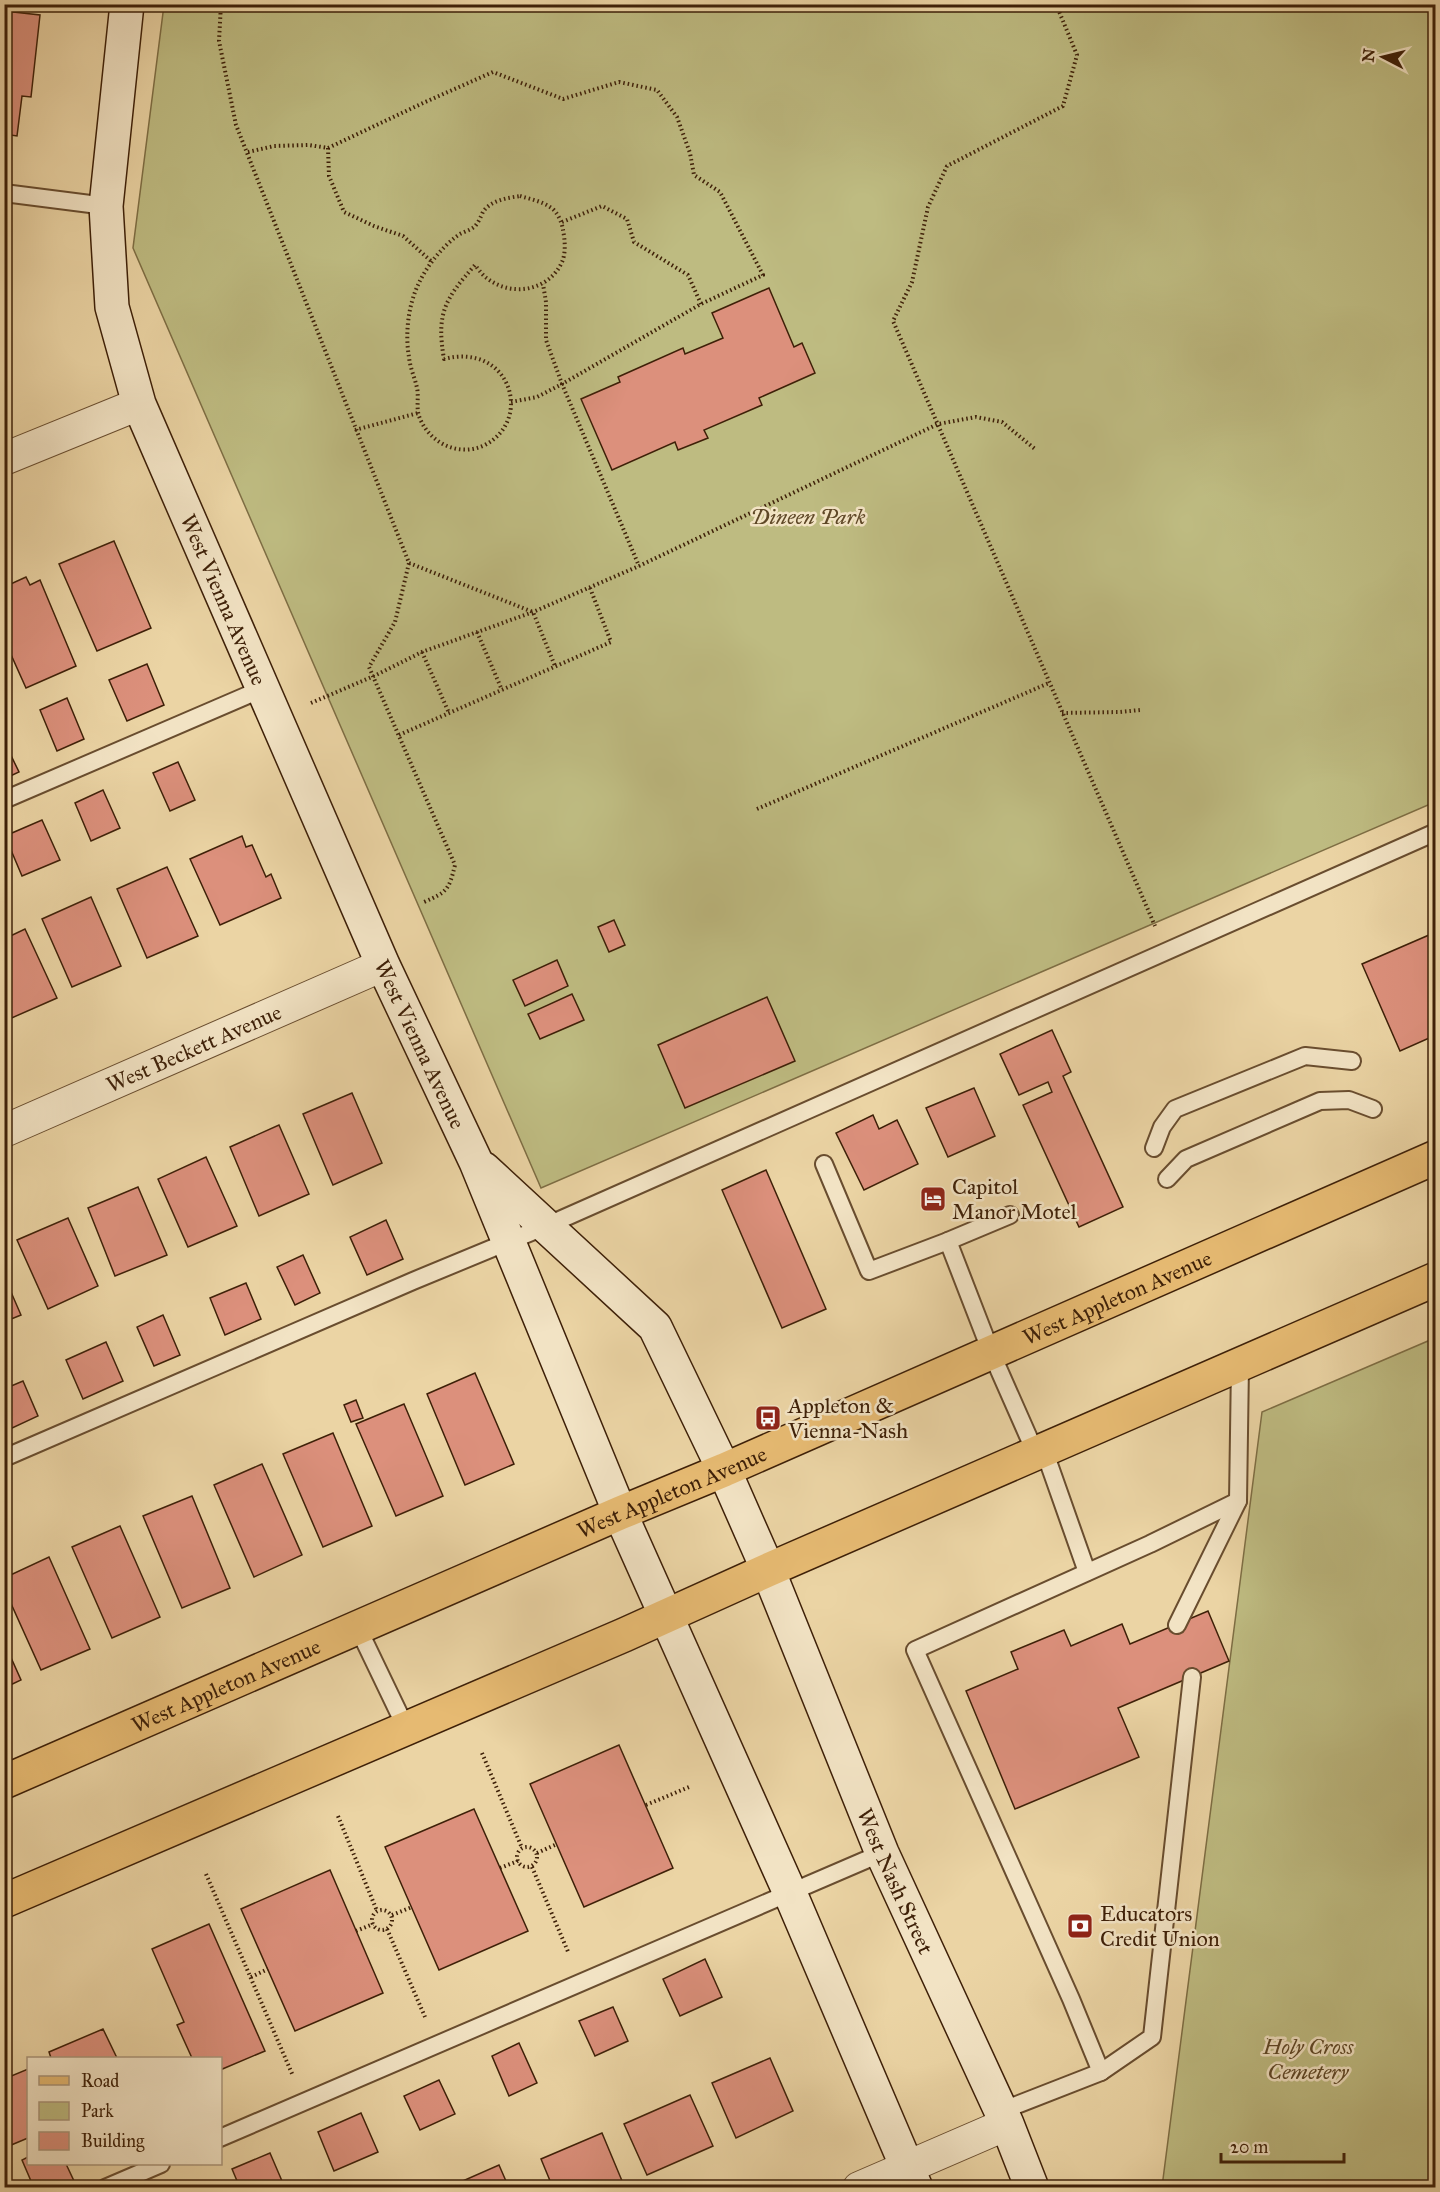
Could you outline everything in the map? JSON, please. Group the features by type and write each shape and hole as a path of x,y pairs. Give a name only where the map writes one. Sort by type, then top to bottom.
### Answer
{"main road":[{"name":"West Appleton Avenue","path":"4,1782 620,1513 724,1470 1436,1157"},
{"path":"4,1900 666,1617 768,1570 1436,1280"}],"street":[{"name":"West Vienna Avenue","path":"128,4 106,206 112,307 139,404 383,965 476,1162 620,1513 666,1617"},
{"path":"4,459 139,404"},
{"name":"West Beckett Avenue","path":"4,1131 383,965"},
{"name":"West Vienna Avenue","path":"476,1162 655,1327 724,1470 768,1570"},
{"name":"West Nash Street","path":"768,1570 882,1853 1004,2117 1032,2187"},
{"path":"666,1617 790,1893 912,2177"},
{"path":"859,2187 912,2177 1004,2117"}],"lane":[{"path":"4,193 106,206"},
{"path":"4,800 262,688"},
{"path":"4,1458 413,1281 509,1243 1436,832"},
{"path":"1154,1148 1162,1127 1175,1109 1305,1056 1352,1061"},
{"path":"1167,1179 1186,1159 1320,1101 1349,1100 1373,1109"},
{"path":"824,1164 869,1270 1010,1215"},
{"path":"948,1241 992,1352 1040,1452 1087,1572"},
{"path":"1177,1624 1238,1502 1240,1365"},
{"path":"1101,2072 1071,1999 915,1650 1238,1502"},
{"path":"358,1628 406,1728"},
{"path":"1004,2117 1101,2072 1152,2037 1192,1677"},
{"path":"222,2137 882,1853"},
{"path":"105,2187 156,2165"}],"path":[{"path":"221,4 219,40 236,125 409,563 395,622 369,667 455,866 451,882 443,894 424,902"},
{"path":"1056,4 1077,55 1063,106 947,166 928,207 912,282 893,321 1166,952"},
{"path":"248,152 274,146 309,145 328,148 423,102 493,72 563,99 619,82 657,90 677,117 690,153 694,175 720,192 763,275 701,304 537,397 511,402"},
{"path":"328,148 329,177 344,212 403,236 432,262"},
{"path":"520,196 537,201 552,207 562,222 565,241 563,261 543,284 526,290 511,290 486,278 475,265 446,302 441,320 444,359 469,356 483,359 495,366 507,382 511,402 507,422 497,436 484,446 467,450 450,448 435,441 425,429 418,413 417,389 409,358 407,336 411,308 418,286 432,262 458,235 474,227 487,207 502,199 520,196"},
{"path":"562,222 602,207 627,219 634,242 688,275 701,304"},
{"path":"543,284 546,302 546,340 561,384 639,566"},
{"path":"355,430 418,413"},
{"path":"276,720 422,652 533,612 590,588 938,424 976,417 1002,422 1035,449"},
{"path":"409,563 533,612 555,666"},
{"path":"399,735 611,642 590,588"},
{"path":"477,632 502,690"},
{"path":"422,652 449,713"},
{"path":"757,809 1050,683"},
{"path":"1062,713 1140,710"},
{"path":"482,1753 522,1848"},
{"path":"646,1805 689,1787"},
{"path":"338,1816 378,1911"},
{"path":"537,1853 557,1844"},
{"path":"532,1867 521,1866 517,1852 522,1848 530,1847 537,1853"},
{"path":"532,1867 536,1862 537,1853"},
{"path":"500,1868 518,1861"},
{"path":"532,1867 581,1983"},
{"path":"206,1874 304,2102"},
{"path":"392,1915 412,1907"},
{"path":"381,1909 392,1915 392,1925 387,1929 377,1929 373,1924 373,1915 381,1909"},
{"path":"356,1931 373,1924"},
{"path":"387,1929 437,2045"},
{"path":"251,1977 268,1969"}],"green space":[{"name":"Dineen Park","path":"164,5 1435,5 1435,802 541,1188 133,248"},
{"name":"Holy Cross Cemetery","path":"1435,1338 1435,2187 1162,2187 1262,1412"}],"building":[{"path":"4,11 40,15 31,97 22,96 17,136 4,134"},
{"path":"769,288 794,347 802,343 815,373 759,398 762,405 704,430 708,438 678,450 675,442 612,470 581,399 620,382 618,377 683,348 685,354 723,338 712,313"},
{"path":"114,541 151,628 97,651 59,564"},
{"path":"26,577 30,585 40,580 76,666 26,688 4,639 4,587"},
{"path":"147,664 164,705 127,721 109,680"},
{"path":"67,698 84,739 57,751 40,710"},
{"path":"4,741 19,772 4,779"},
{"path":"178,762 195,800 170,811 153,773"},
{"path":"103,790 120,828 91,841 75,803"},
{"path":"42,820 60,860 22,876 5,836"},
{"path":"242,836 246,847 252,845 266,877 271,874 281,898 220,925 190,859"},
{"path":"167,867 198,936 147,958 117,889"},
{"path":"91,897 121,966 72,987 42,919"},
{"path":"614,920 625,945 609,952 598,927"},
{"path":"25,929 57,998 7,1020 4,1015 4,939"},
{"path":"1436,932 1436,1035 1400,1051 1362,964"},
{"path":"557,960 568,986 525,1006 513,980"},
{"path":"572,994 584,1020 540,1039 528,1014"},
{"path":"767,997 795,1061 685,1108 658,1045"},
{"path":"1052,1030 1071,1072 1063,1076 1123,1207 1079,1227 1023,1105 1052,1092 1048,1082 1019,1095 1000,1054"},
{"path":"974,1088 995,1136 948,1157 926,1108"},
{"path":"352,1093 382,1163 333,1185 303,1114"},
{"path":"873,1115 879,1129 897,1120 918,1164 864,1190 836,1133"},
{"path":"279,1125 309,1194 259,1216 230,1147"},
{"path":"206,1157 237,1226 188,1247 158,1179"},
{"path":"766,1170 826,1309 782,1328 722,1190"},
{"path":"138,1187 167,1255 115,1276 88,1208"},
{"path":"68,1218 98,1286 48,1309 17,1240"},
{"path":"386,1220 403,1259 367,1275 350,1237"},
{"path":"303,1255 320,1293 295,1305 277,1267"},
{"path":"4,1276 21,1315 4,1322"},
{"path":"246,1283 261,1319 225,1335 210,1298"},
{"path":"163,1315 180,1355 154,1366 137,1327"},
{"path":"106,1342 123,1381 83,1399 66,1360"},
{"path":"475,1373 514,1464 465,1485 427,1394"},
{"path":"23,1381 38,1416 10,1429 4,1416 4,1389"},
{"path":"356,1400 363,1418 351,1422 344,1405"},
{"path":"404,1404 443,1496 396,1516 356,1424"},
{"path":"333,1433 372,1526 323,1547 283,1454"},
{"path":"262,1464 302,1555 254,1577 214,1485"},
{"path":"192,1496 230,1588 182,1608 143,1516"},
{"path":"120,1526 160,1617 112,1638 72,1547"},
{"path":"49,1557 90,1649 41,1670 4,1588 4,1578"},
{"path":"1208,1611 1229,1661 1118,1708 1139,1757 1015,1809 966,1691 1018,1669 1011,1652 1064,1630 1071,1646 1122,1624 1130,1644"},
{"path":"4,1642 21,1680 4,1688"},
{"path":"619,1745 673,1868 584,1907 530,1784"},
{"path":"474,1809 528,1931 439,1970 385,1847"},
{"path":"330,1870 383,1993 295,2031 241,1909"},
{"path":"209,1924 265,2051 222,2069 222,2057 192,2057 177,2025 184,2022 152,1949"},
{"path":"705,1959 722,1997 680,2016 663,1979"},
{"path":"613,2007 628,2041 595,2056 579,2021"},
{"path":"103,2029 117,2057 51,2057 49,2052"},
{"path":"519,2043 537,2083 509,2096 492,2056"},
{"path":"770,2058 793,2111 736,2138 712,2083"},
{"path":"27,2069 27,2138 4,2148 4,2079"},
{"path":"439,2080 455,2114 420,2130 404,2096"},
{"path":"690,2095 713,2146 647,2175 624,2124"},
{"path":"361,2113 378,2152 334,2171 318,2132"},
{"path":"602,2133 625,2188 553,2188 541,2159"},
{"path":"270,2153 285,2188 240,2188 232,2169"},
{"path":"27,2158 27,2165 66,2165 74,2181 60,2188 34,2188 22,2160"},
{"path":"499,2165 509,2188 449,2188 449,2187"}],"place":[{"name":"Capitol Manor Motel","path":"933,1199"},
{"name":"Appleton & Vienna-Nash","path":"768,1418"},
{"name":"Educators Credit Union","path":"1080,1926"}]}
